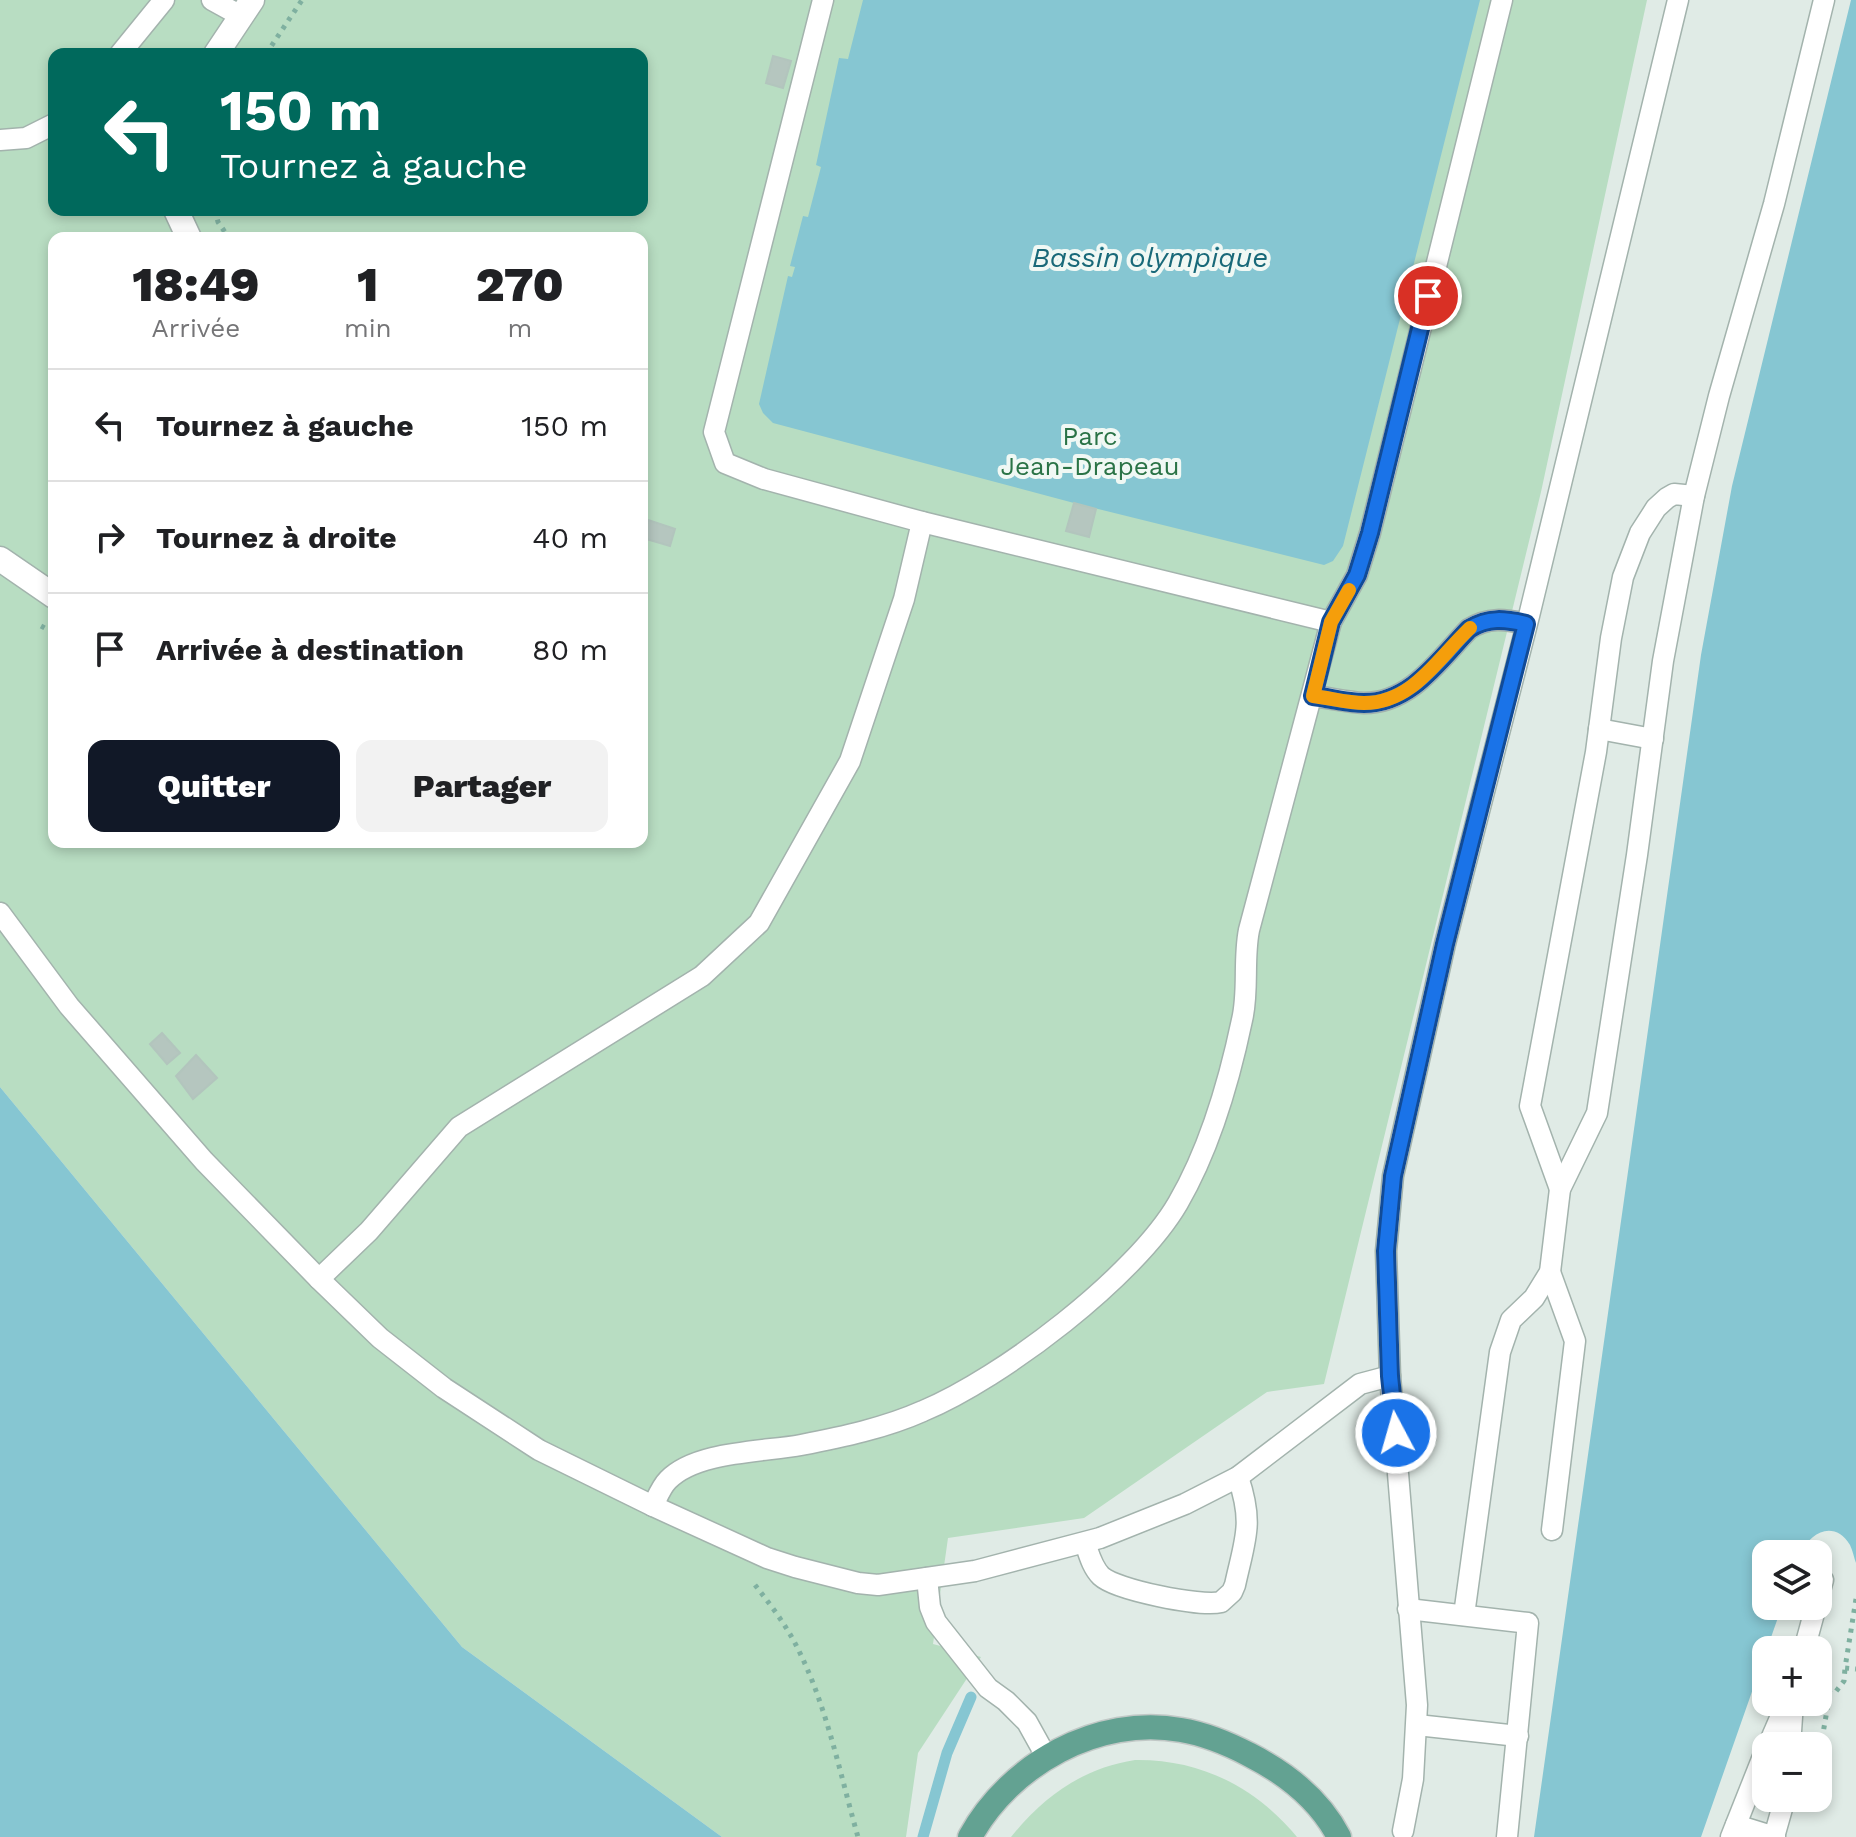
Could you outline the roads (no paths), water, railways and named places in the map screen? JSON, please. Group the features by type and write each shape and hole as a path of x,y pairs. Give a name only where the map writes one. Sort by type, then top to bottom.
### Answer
{"main road":[{"path":"970,1837 1012,1783 1047,1758 1082,1740 1109,1731 1137,1727 1164,1727 1203,1735 1245,1752 1287,1777 1320,1807 1339,1837"}],"street":[{"path":"220,48 246,8"},
{"path":"0,559 48,592"}],"lane":[{"path":"125,48 164,0"},
{"path":"212,0 246,8"},
{"path":"823,0 714,432 725,463 764,479 922,522 1331,622"},
{"path":"653,1506 669,1478 694,1464 860,1432 955,1397 1001,1369 1080,1308 1122,1269 1165,1222 1199,1160 1236,1047 1246,995 1249,930 1331,622 1357,575 1370,533 1502,0"},
{"path":"1403,1831 1413,1779 1417,1705 1390,1376 1386,1251 1393,1176 1445,944 1678,0"},
{"path":"1464,1615 1504,1335 1511,1320 1542,1287 1550,1272 1560,1189 1597,1113 1663,661 1694,496 1774,204 1824,0"},
{"path":"0,140 26,138 48,127"},
{"path":"1560,1189 1530,1106 1599,729 1611,638 1630,556 1640,533 1656,508 1667,498 1674,494 1694,496"},
{"path":"319,1279 369,1231 459,1127 702,976 759,923 850,761 904,599 922,522"},
{"path":"1313,696 1363,703 1400,696 1477,624 1491,620 1526,624"},
{"path":"1599,729 1653,739"},
{"path":"0,913 69,1006 204,1161 380,1338 444,1388 539,1450 767,1558 826,1576 878,1585 975,1571 1085,1543 1185,1504 1238,1477 1360,1384 1390,1376"},
{"path":"1550,1272 1575,1341 1552,1530"},
{"path":"1085,1543 1096,1571 1115,1585 1199,1602 1221,1602 1235,1585 1248,1525 1248,1511 1238,1477"},
{"path":"927,1578 930,1607 936,1622 988,1688 1027,1722 1047,1758"},
{"path":"1408,1609 1528,1623 1507,1837"},
{"path":"1417,1725 1518,1736"},
{"path":"1752,1786 1734,1831 1775,1837 1781,1812"}],"water":[{"name":"Bassin olympique","path":"863,0 1480,0 1343,546 1333,561 1324,565 1074,503 773,423 763,413 759,404 788,276 792,277 795,267 790,266 803,216 808,217 821,167 816,165 839,58 848,59"},
{"path":"1851,0 1856,0 1856,1563 1844,1537 1830,1531 1817,1534 1809,1540 1752,1540 1752,1620 1777,1620 1771,1636 1752,1636 1752,1692 1701,1837 1534,1837 1701,655 1732,486"},
{"path":"0,1087 462,1647 722,1837 0,1837"}],"waterway":[{"path":"923,1837 947,1753 971,1697"}],"park label":[{"name":"Parc Jean-Drapeau","path":"1090,451"}]}
